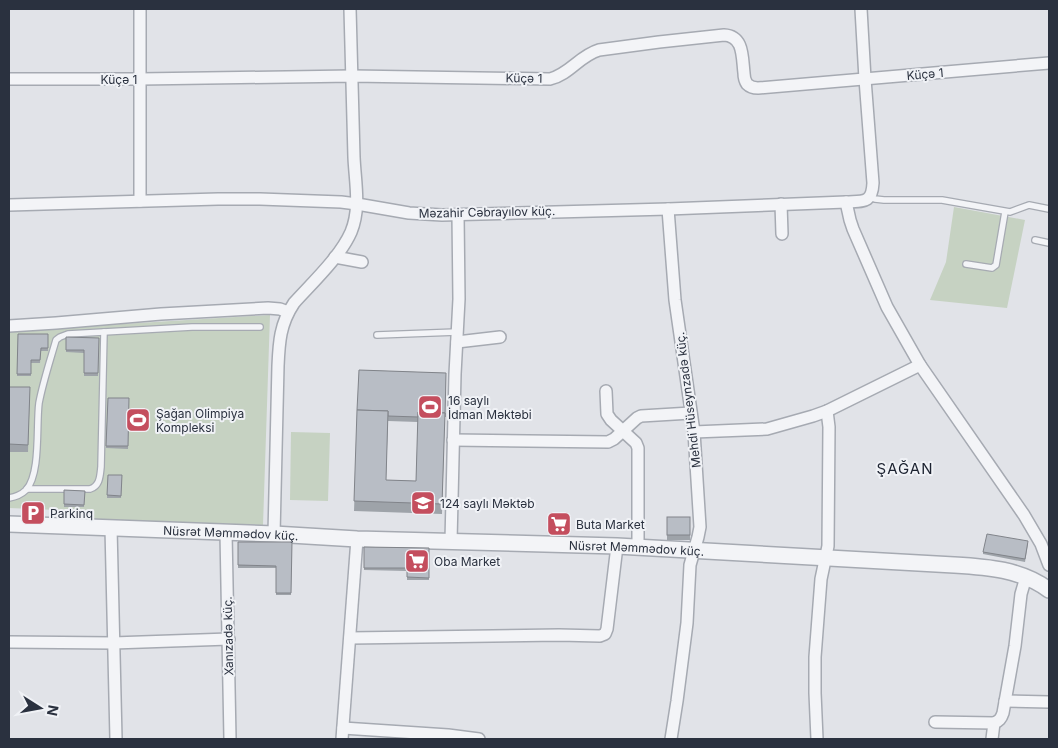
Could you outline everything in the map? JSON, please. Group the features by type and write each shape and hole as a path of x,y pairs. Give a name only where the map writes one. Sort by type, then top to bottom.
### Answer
{"street":[{"path":"140,9 140,201"},
{"path":"274,534 278,366 283,324 294,303 344,245 351,232 357,204 350,9"},
{"path":"861,9 864,79 873,183 873,192 870,197"},
{"name":"Küçə 1","path":"9,79 352,76 550,79 560,77 590,53 599,50 724,35 737,39 740,45 745,78 748,85 758,88 1049,63"},
{"name":"Məzahir Cəbrayılov küç.","path":"9,206 260,199 357,204 409,213 458,215 846,202 867,200 870,197"},
{"path":"846,202 853,229 887,307 920,365 1024,515 1041,544 1049,565"},
{"path":"781,204 782,234"},
{"name":"Mehdi Hüseynzadə küç.","path":"668,209 676,300 694,432 700,527 690,573 687,623 671,739"},
{"path":"451,541 455,374 459,299 458,215"},
{"path":"335,257 362,262"},
{"path":"9,326 268,308 288,312"},
{"path":"457,337 500,338"},
{"path":"694,432 767,429 813,416 920,365"},
{"path":"606,391 607,414 636,443 638,448 638,547"},
{"path":"817,739 815,657 821,579 826,557 828,534 829,427 826,411"},
{"path":"453,440 603,443 614,439 641,416 692,413"},
{"name":"Nüsrət Məmmədov küç.","path":"9,524 31,522 110,528 617,546 826,557 984,567 1008,571 1049,587"},
{"path":"110,528 116,739"},
{"name":"Xanızadə küç.","path":"226,533 230,739"},
{"path":"358,538 343,734 448,735 479,739"},
{"path":"350,638 600,636 607,629 617,546"},
{"path":"935,722 994,723 1001,719 1015,646 1021,594 1026,577"},
{"path":"9,642 113,643 228,639"},
{"path":"1005,701 1049,702"},
{"path":"992,739 994,723"}],"lane":[{"path":"870,197 884,200 942,200 1005,212 1029,205 1049,209"},
{"path":"966,264 992,268 996,264 1005,212"},
{"path":"1035,240 1049,243"},
{"path":"27,490 35,462 39,402 56,340 60,337 68,334 192,327 260,327"},
{"path":"9,498 27,490 90,489 97,485 100,479 101,467 104,332"},
{"path":"377,335 457,337"}],"green space":[{"path":"954,207 1025,220 1007,308 930,300 946,262"},
{"name":"Şağan Olimpiya Kompleksi","path":"270,315 263,525 59,518 57,510 9,508 9,331"},
{"path":"291,432 330,433 328,501 290,500"}],"building":[{"path":"18,334 48,334 48,348 41,348 40,360 31,360 31,374 17,374"},
{"path":"66,337 99,338 98,373 84,373 84,350 66,350"},
{"path":"359,370 446,373 445,417 445,413 418,412 418,417 388,416 388,411 357,410"},
{"path":"9,387 30,387 28,445 9,444"},
{"path":"108,398 129,398 128,446 106,446"},
{"path":"357,410 388,411 386,480 416,481 418,412 445,413 442,504 354,501"},
{"path":"108,475 122,475 121,496 107,495"},
{"path":"64,490 85,491 84,505 64,504"},
{"path":"667,517 690,517 690,535 667,535"},
{"path":"987,534 1028,541 1025,559 983,552"},
{"path":"238,542 292,542 291,593 276,593 276,566 238,565"},
{"path":"364,547 429,548 429,578 407,577 407,568 364,568"}],"place":[{"name":"16 saylı İdman Məktəbi","path":"430,407"},
{"name":"Şağan Olimpiya Kompleksi","path":"138,420"},
{"name":"124 saylı Məktəb","path":"423,503"},
{"name":"Parkinq","path":"33,513"},
{"name":"Buta Market","path":"559,524"},
{"name":"Oba Market","path":"417,561"}],"district":[{"name":"ŞAĞAN","path":"905,468"}]}
